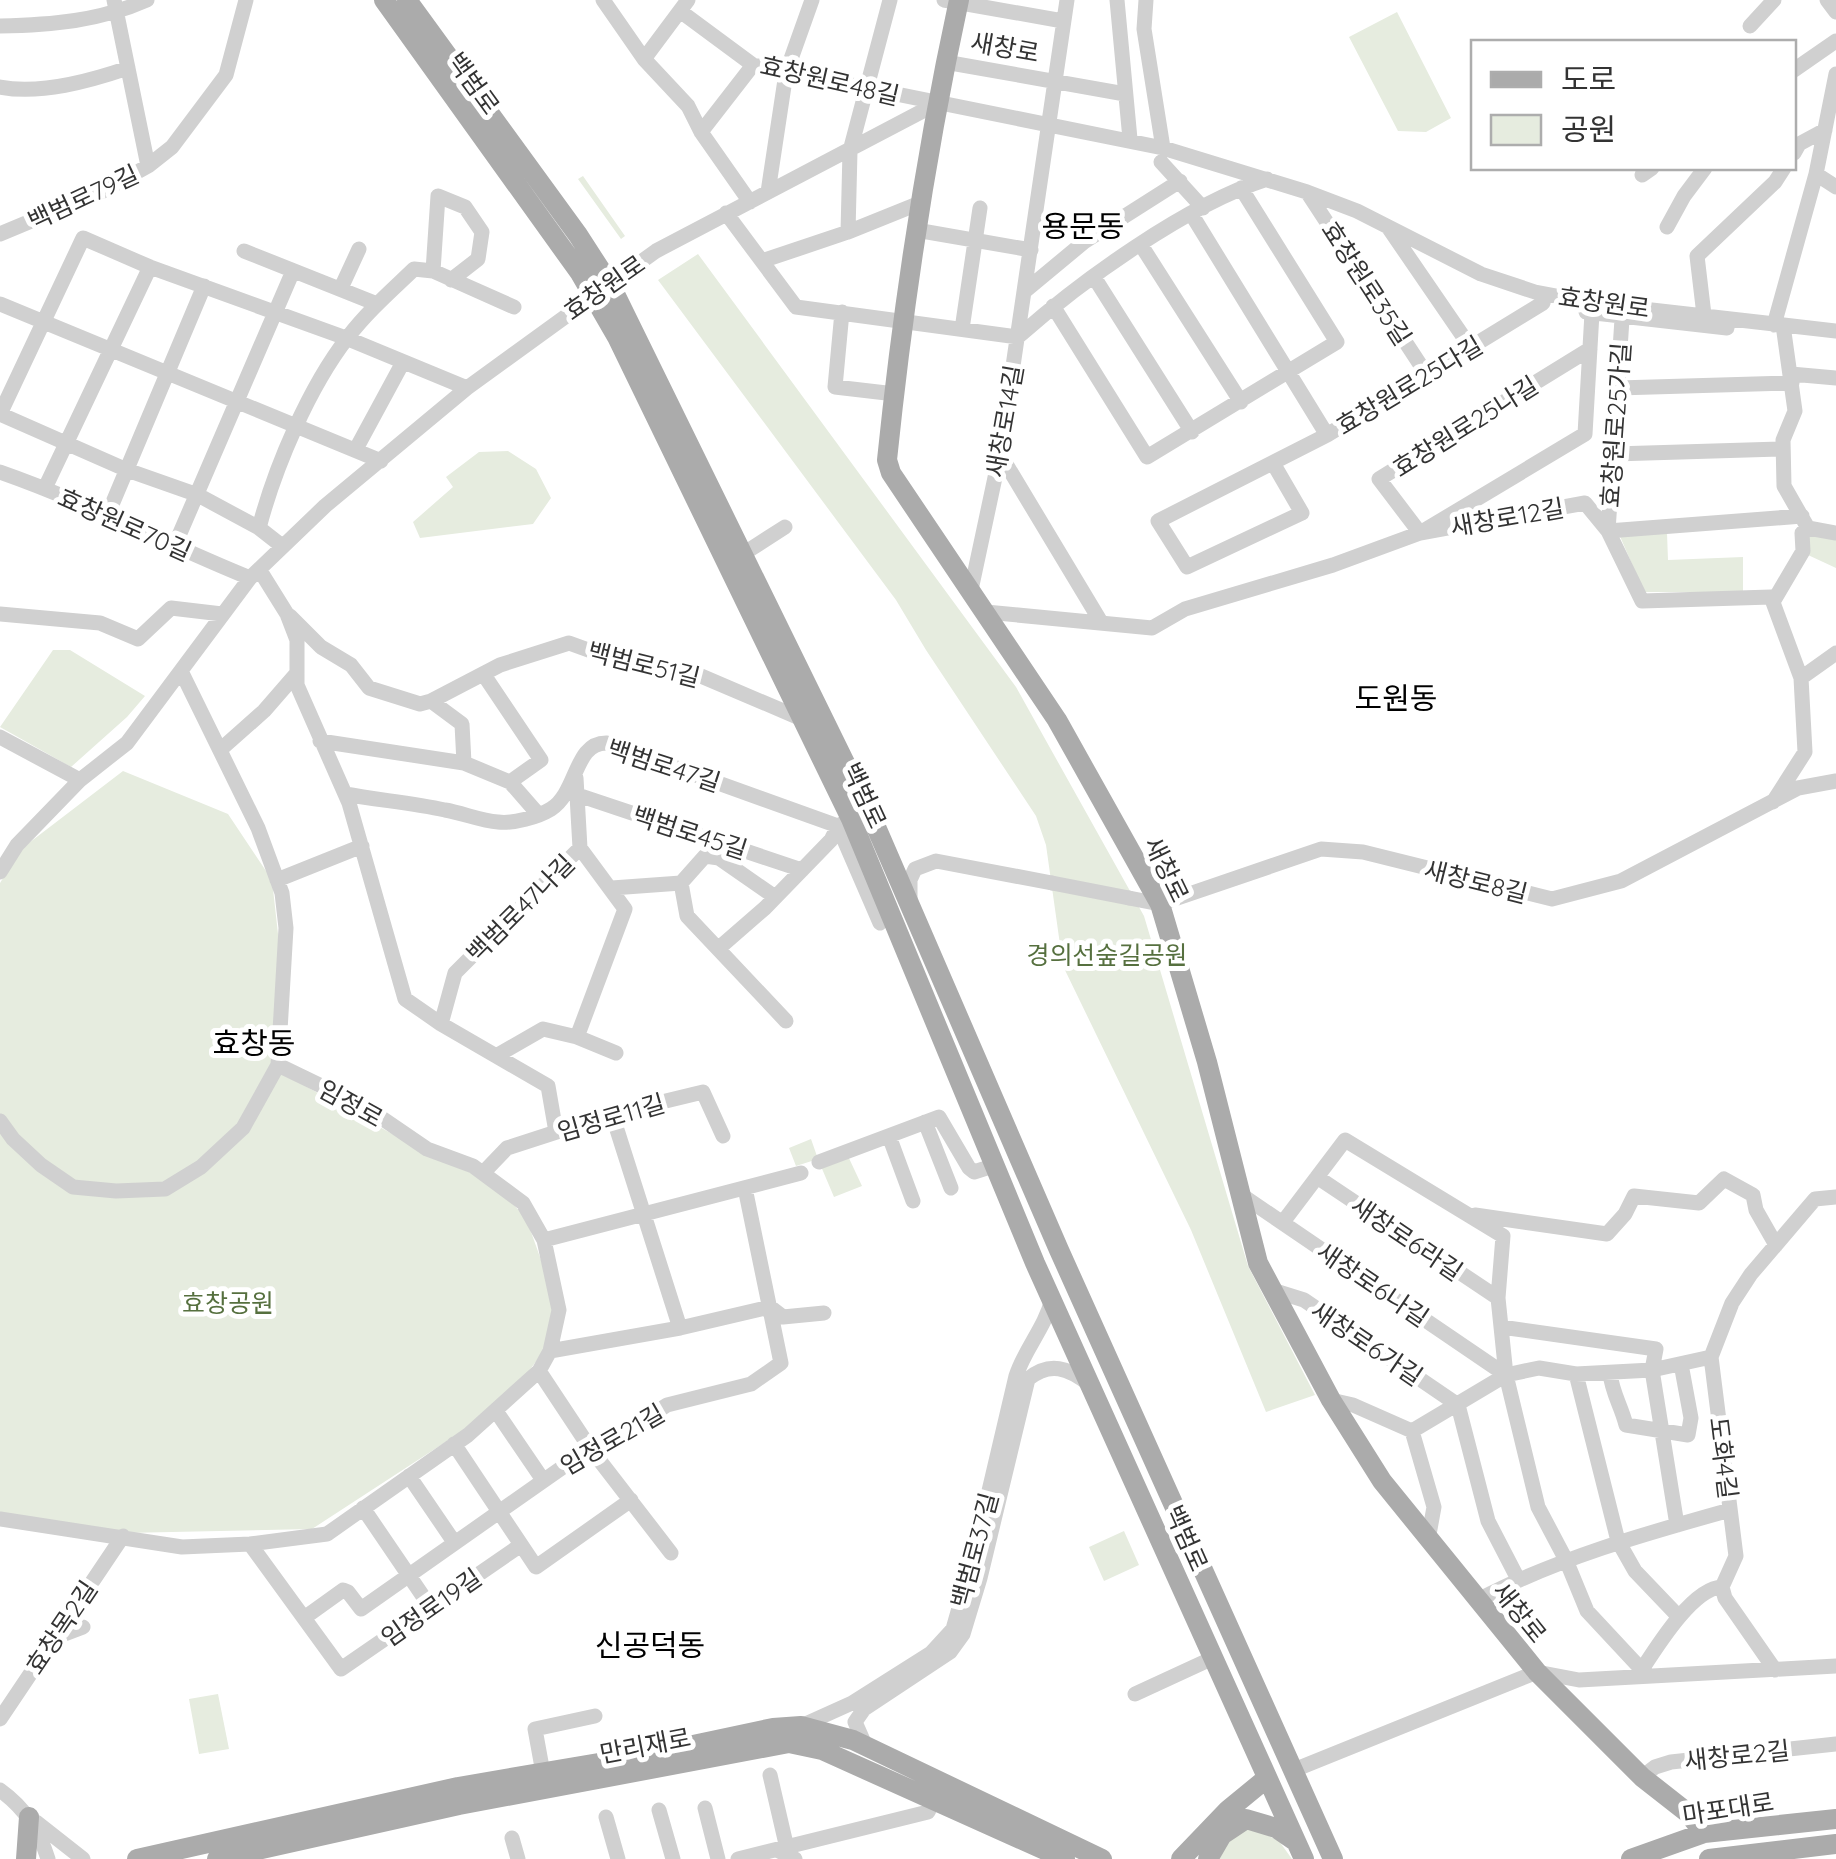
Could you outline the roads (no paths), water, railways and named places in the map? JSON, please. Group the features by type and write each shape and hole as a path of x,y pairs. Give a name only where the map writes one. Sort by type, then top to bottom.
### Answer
{"main road":[{"name":"백범로","path":"384,0 542,203"},
{"name":"백범로","path":"408,0 603,291 646,378 802,719 1052,1300 1299,1850"},
{"name":"새창로","path":"953,1 903,320 887,460 891,474 1066,735 1160,904 1207,1062 1258,1263 1331,1400 1382,1480 1536,1672 1642,1778 1688,1813 1704,1833"},
{"name":"백범로","path":"646,378 744,554 886,848 1058,1250 1333,1859"},
{"path":"844,823 865,816 873,820"},
{"path":"1036,1262 1038,1246 1047,1242 1058,1250"},
{"path":"1154,1527 1157,1511 1167,1508 1178,1514"},
{"name":"만리재로","path":"137,1859 774,1737 800,1726 866,1747 1102,1859"},
{"name":"만리재로","path":"218,1859 244,1856 543,1773 774,1737 822,1750 1065,1859"},
{"path":"1181,1859 1228,1810 1267,1778"},
{"path":"26,1859 28,1816"},
{"path":"1208,1859 1222,1835 1246,1819 1276,1828 1299,1850"},
{"name":"마포대로","path":"1631,1859 1704,1833 1836,1819"},
{"name":"마포대로","path":"1715,1858 1836,1844"}],"street":[{"path":"0,26 47,25 147,0"},
{"name":"백범로79길","path":"0,234 103,192 172,147 226,75 246,0"},
{"path":"604,0 644,59 688,106 701,132 750,202"},
{"path":"768,192 786,73 812,0"},
{"path":"848,232 850,150 890,0"},
{"name":"새창로14길","path":"971,590 1000,454 1067,0"},
{"path":"1117,0 1130,138"},
{"path":"1146,0 1144,29 1162,155 1327,435"},
{"path":"1827,0 1836,12"},
{"name":"새창로","path":"953,1 1063,21"},
{"path":"1750,26 1772,1"},
{"path":"644,59 684,6"},
{"name":"효창원로48길","path":"684,6 753,66 936,104"},
{"path":"115,7 148,166"},
{"path":"1796,69 1836,41"},
{"name":"새창로","path":"945,62 1125,94"},
{"path":"701,132 753,66"},
{"path":"0,86 50,86 128,68"},
{"path":"1773,802 1805,752 1801,678 1773,602 1803,551 1805,522 1784,486 1783,440 1795,411 1792,378 1779,325 1836,74"},
{"name":"효창원로","path":"0,872 16,846 80,780 127,743 222,614 282,546 324,506 467,388 656,250 936,104 1130,138 1162,155 1267,179 1386,223 1480,274 1551,295 1836,331"},
{"path":"1796,145 1824,130"},
{"path":"1667,227 1704,170"},
{"path":"1704,316 1697,256 1775,182 1783,170"},
{"path":"1816,174 1836,187"},
{"path":"726,213 796,306 1018,337 1053,306 1137,248 1240,188 1267,179"},
{"path":"1025,291 1084,242 1180,181"},
{"path":"1053,306 1147,457 1338,342 1240,188"},
{"name":"효창원로35길","path":"1307,192 1427,375"},
{"path":"433,270 438,196 465,207 482,232 478,260 451,280"},
{"path":"762,260 920,203"},
{"path":"962,330 980,208"},
{"path":"1113,223 1137,248 1241,402"},
{"path":"1386,223 1470,348"},
{"path":"916,230 1031,250"},
{"path":"282,546 259,528 198,494 127,470 0,414 83,238 467,388"},
{"path":"342,288 359,249"},
{"path":"244,251 377,304"},
{"path":"44,488 150,267"},
{"path":"259,528 296,424 346,338 414,269 433,270 514,307"},
{"path":"174,547 294,271"},
{"path":"1480,274 1494,287 1592,314 1760,331 1779,325"},
{"path":"1094,276 1192,432"},
{"path":"108,514 204,286"},
{"name":"효창원로25다길","path":"1272,463 1302,513 1187,567 1158,521 1327,435 1543,303"},
{"path":"0,304 381,461"},
{"path":"842,312 835,387 894,394"},
{"path":"1420,533 1585,434 1592,314"},
{"name":"효창원로25가길","path":"1608,531 1622,319"},
{"name":"효창원로25나길","path":"1420,533 1378,480 1590,349"},
{"path":"356,449 402,364"},
{"path":"1618,388 1836,378"},
{"path":"1614,454 1783,449"},
{"path":"1000,454 1101,622"},
{"name":"효창원로70길","path":"0,472 108,514 174,547 255,574"},
{"name":"새창로12길","path":"986,612 1152,628 1185,608 1333,565 1420,533 1585,503 1608,531 1642,601 1771,597 1773,602"},
{"path":"1608,531 1805,522 1836,533"},
{"path":"744,554 786,527"},
{"path":"255,574 287,614 321,647 352,665 369,688 420,704 431,701 462,724 464,763"},
{"path":"0,614 100,623 138,639 171,608 222,614"},
{"path":"287,614 296,640 302,700 345,794 405,999 548,1086 556,1132"},
{"name":"백범로51길","path":"431,701 500,665 569,643 627,664 694,673 802,719"},
{"path":"1801,678 1836,654"},
{"path":"0,1121 12,1139 41,1166 73,1186 116,1191 165,1188 201,1168 243,1128 278,1064 286,928 277,880 258,828 181,671"},
{"path":"220,750 264,711 297,673"},
{"path":"484,676 541,760 510,782"},
{"path":"0,737 80,780"},
{"path":"320,741 464,763 510,782 538,814 500,823 443,809 345,794"},
{"name":"백범로47길","path":"538,814 553,808 576,778 588,748 607,743 844,823"},
{"path":"576,778 580,848 625,909 577,1037"},
{"name":"새창로8길","path":"1160,904 1321,849 1362,852 1552,899 1620,881 1798,788 1836,781"},
{"name":"백범로45길","path":"578,795 802,870"},
{"path":"719,948 832,840 844,823"},
{"path":"844,823 880,923"},
{"path":"277,880 362,846"},
{"name":"백범로47나길","path":"441,1024 455,973 580,848"},
{"name":"백범로","path":"886,848 914,869 910,904"},
{"name":"백범로45길","path":"612,888 681,883 706,856 718,858 775,897"},
{"path":"914,869 936,861 1160,904"},
{"name":"백범로45길","path":"681,883 686,916 786,1022"},
{"path":"496,1056 543,1029 577,1037 616,1053"},
{"name":"임정로","path":"0,1519 182,1547 250,1544 327,1534 454,1444 539,1371 550,1351 559,1310 544,1240 522,1203 473,1166 427,1149 366,1108 278,1064"},
{"name":"임정로11길","path":"484,1174 506,1148 612,1114 703,1092 723,1136"},
{"path":"612,1114 680,1328"},
{"path":"819,1162 939,1117 969,1168 974,1172 996,1165"},
{"path":"925,1122 952,1188"},
{"path":"889,1136 914,1201"},
{"path":"1283,1222 1346,1140 1503,1236 1498,1298 1506,1374 1538,1506 1587,1611 1639,1674"},
{"path":"544,1240 801,1173"},
{"name":"새창로6라길","path":"1317,1177 1498,1298"},
{"path":"1466,1214 1606,1234 1625,1214 1634,1196 1699,1203 1724,1179 1752,1194 1756,1210 1776,1245"},
{"path":"745,1188 770,1308"},
{"name":"새창로6나길","path":"1240,1194 1506,1374"},
{"name":"도화4길","path":"1722,1587 1736,1556 1711,1358 1732,1304 1751,1274 1816,1199 1836,1197"},
{"name":"새창로6가길","path":"1272,1290 1304,1300 1458,1404"},
{"name":"백범로37길","path":"800,1726 832,1714 900,1673 941,1645 954,1629 1016,1376 1021,1360 1046,1322 1052,1300"},
{"path":"550,1351 770,1308 783,1316 824,1314"},
{"name":"임정로21길","path":"304,1618 343,1590 361,1609 590,1448 626,1432 668,1405 751,1384 781,1364 770,1308"},
{"path":"1502,1327 1656,1349 1652,1370 1678,1524"},
{"path":"1412,1431 1506,1374 1539,1368 1576,1374 1652,1370 1711,1358"},
{"path":"1610,1373 1612,1394 1621,1406 1626,1425 1688,1435 1691,1418 1681,1364"},
{"name":"백범로37길","path":"866,1747 855,1722 864,1709 950,1652 963,1634 1028,1379 1039,1370 1054,1367 1070,1370 1090,1384"},
{"path":"539,1371 590,1448 671,1553"},
{"path":"1576,1374 1618,1541 1634,1571 1679,1617"},
{"path":"1331,1400 1353,1405 1412,1431"},
{"path":"1458,1404 1488,1521 1518,1579"},
{"path":"496,1411 543,1480"},
{"path":"1412,1431 1434,1507 1428,1540"},
{"path":"454,1444 536,1567 631,1500"},
{"path":"409,1476 454,1542"},
{"path":"363,1508 430,1608"},
{"path":"1478,1600 1518,1579 1618,1541 1730,1510"},
{"name":"효창목2길","path":"0,1719 122,1536"},
{"path":"250,1544 304,1618"},
{"name":"임정로19길","path":"304,1618 341,1670 521,1545"},
{"path":"1639,1674 1679,1617 1713,1587 1722,1587 1725,1598 1774,1670"},
{"path":"54,1638 84,1627"},
{"path":"1135,1694 1213,1658"},
{"path":"1536,1672 1579,1680 1639,1674 1835,1672"},
{"name":"새창로","path":"1294,1770 1536,1672"},
{"name":"만리재로","path":"543,1773 535,1729 595,1716"},
{"name":"새창로2길","path":"1642,1778 1671,1762 1836,1744"},
{"path":"770,1775 786,1844 779,1851"},
{"path":"0,1790 82,1859"},
{"path":"738,1859 928,1812 933,1802"},
{"path":"705,1808 718,1859"},
{"path":"659,1810 673,1859"},
{"path":"28,1816 48,1859"},
{"path":"606,1817 618,1859"},
{"path":"512,1838 518,1859"},
{"path":"779,1851 795,1859"}],"district":[{"name":"용문동","path":"1083,226"},
{"name":"도원동","path":"1396,698"},
{"name":"효창동","path":"254,1043"},
{"name":"신공덕동","path":"650,1645"}],"park label":[{"name":"경의선숲길공원","path":"1107,954"},
{"name":"효창공원","path":"228,1302"}]}
